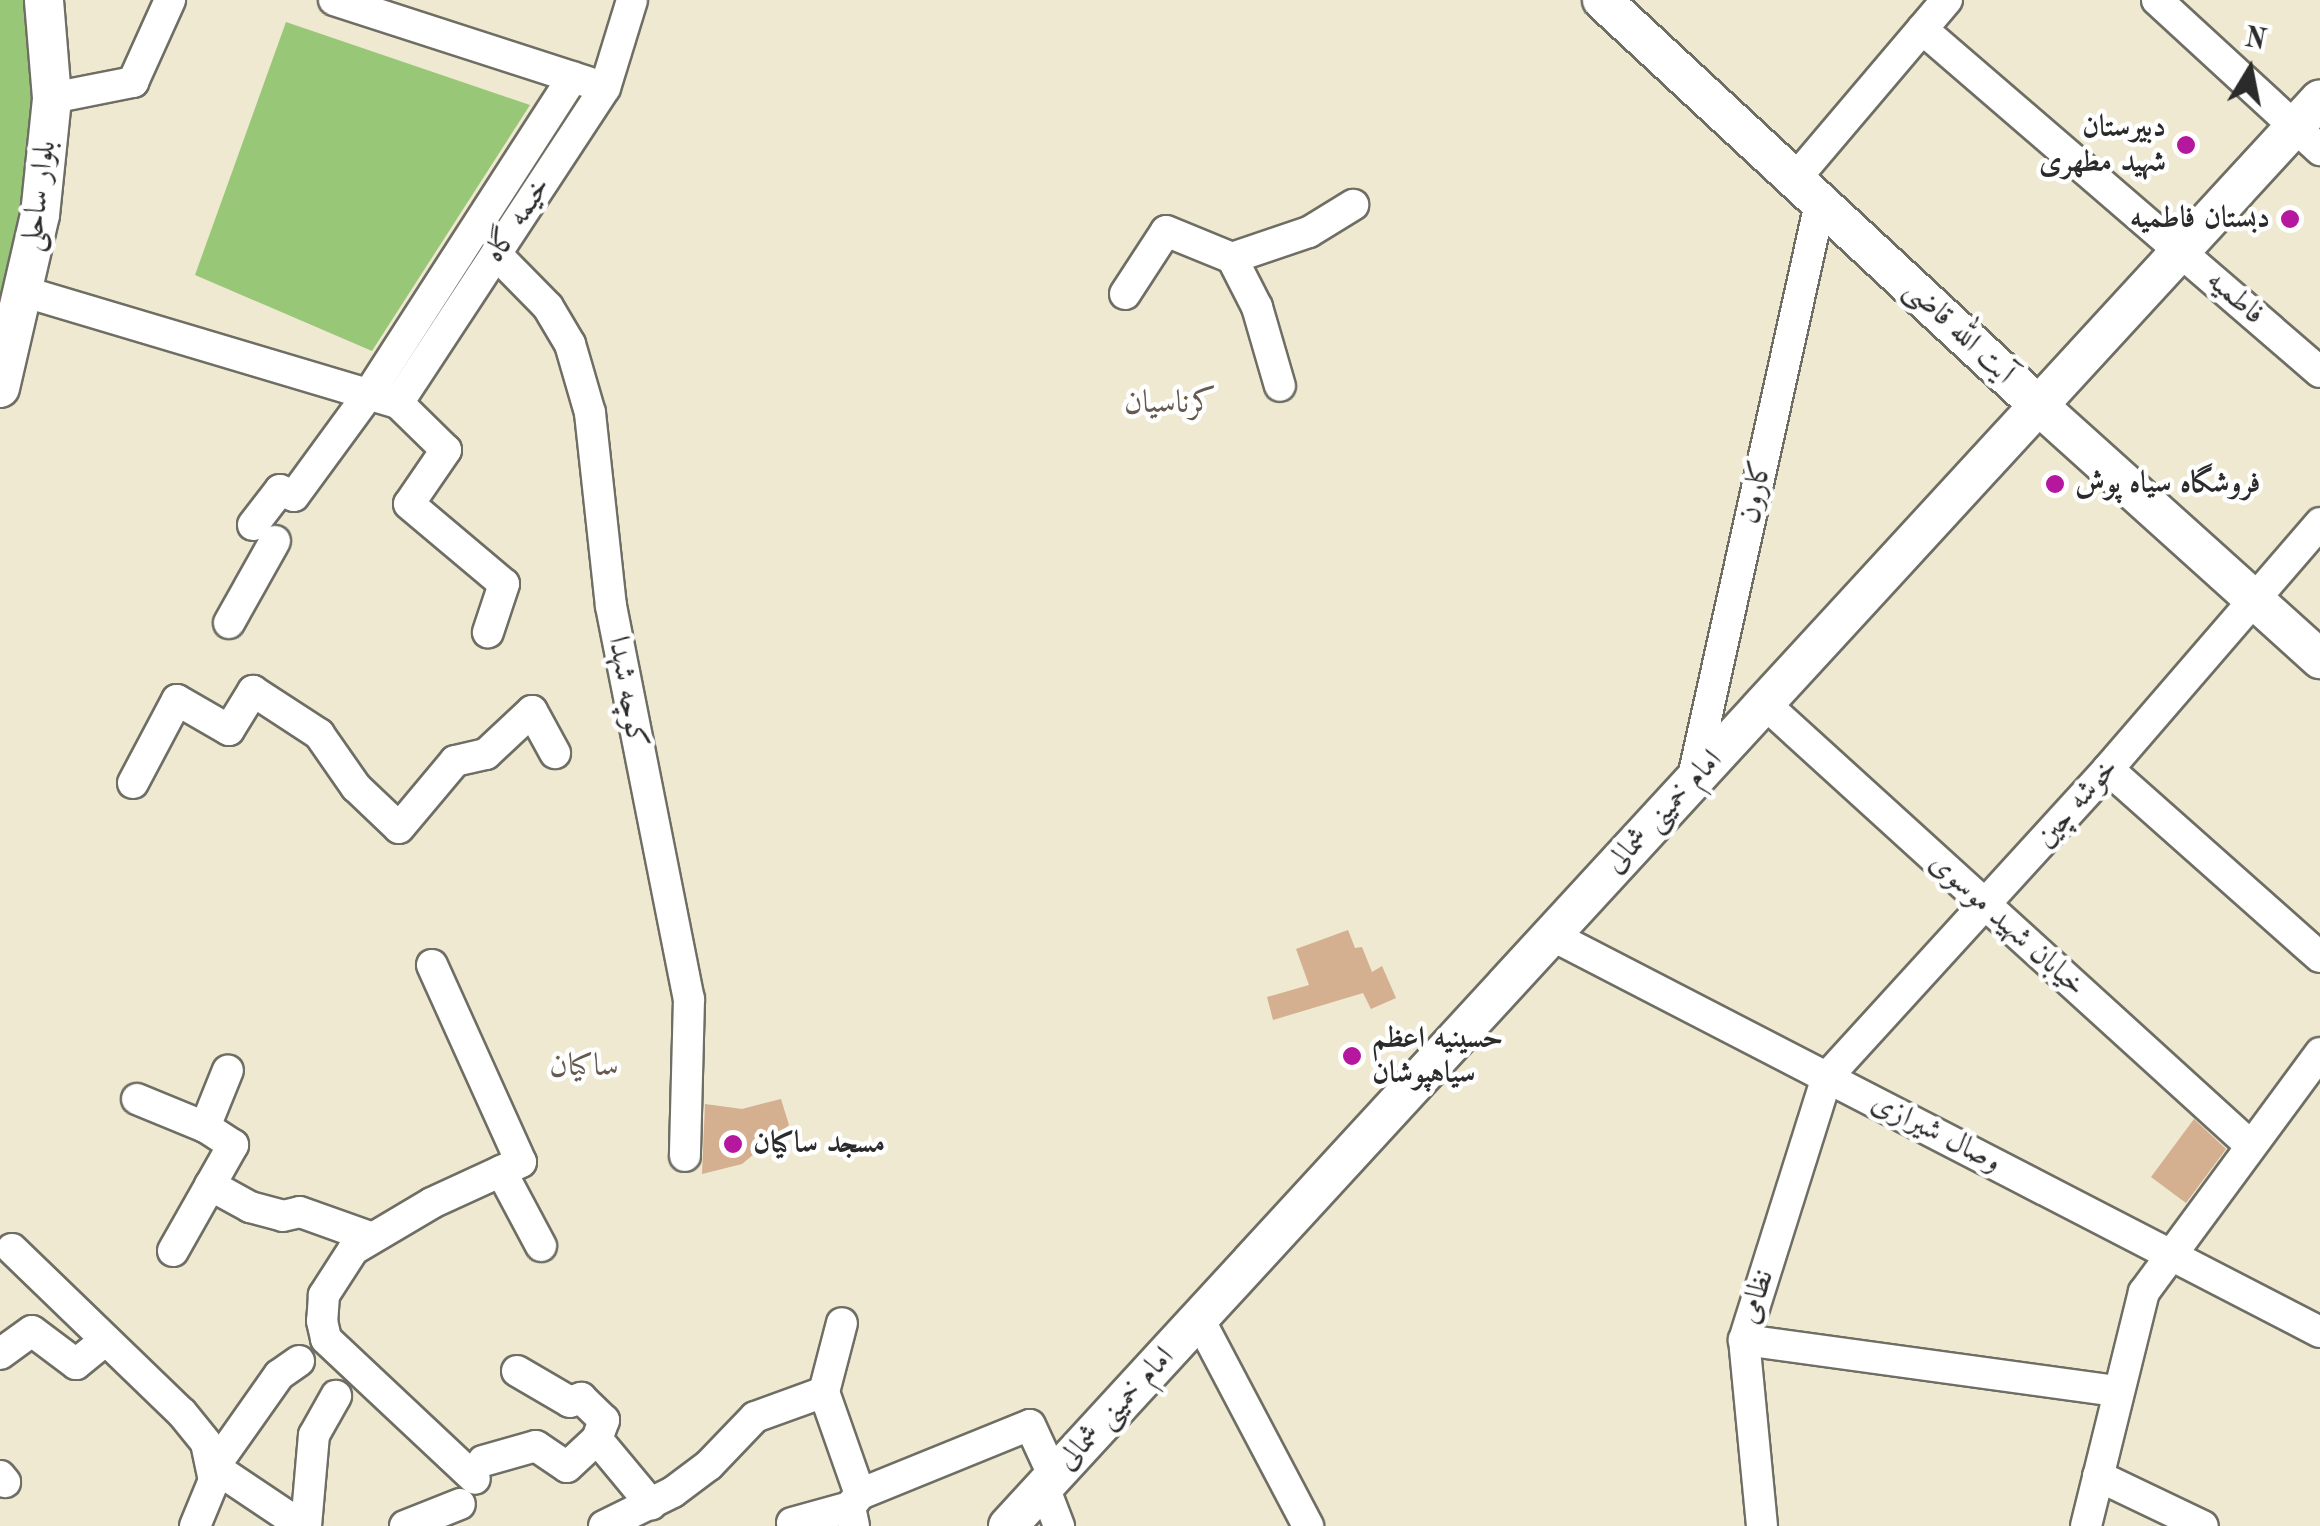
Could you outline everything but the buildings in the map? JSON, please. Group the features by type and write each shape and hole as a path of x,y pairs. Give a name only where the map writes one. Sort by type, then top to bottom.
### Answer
{"main road":[{"name":"بلوار ساحلی","path":"0,388 40,215 52,98 44,0"},
{"name":"آیت الله قاضی","path":"1614,4 1807,191 2320,659"},
{"name":"امام خمینی شمالی","path":"1008,1526 2180,250 2307,138 2320,99"}],"street":[{"path":"52,98 133,82 170,0"},
{"path":"334,0 605,88"},
{"name":"خیمه گاه","path":"398,404 605,88 632,0"},
{"path":"2156,0 2307,138"},
{"path":"1807,191 1934,9"},
{"name":"فاطمیه","path":"1934,9 2180,250 2320,372"},
{"path":"229,623 280,490 294,496 368,395 573,78"},
{"name":"کارون","path":"1692,782 1807,191"},
{"path":"1232,258 1309,232 1353,205"},
{"path":"1125,294 1166,231 1232,258 1257,307 1280,386"},
{"name":"کوچه شهدا","path":"496,254 548,307 570,344 590,413 611,606 689,999 685,1156"},
{"path":"25,292 398,404 446,450 409,504 504,584 488,632"},
{"name":"خوشه چین","path":"1827,1077 2108,769 2320,523"},
{"path":"134,783 177,700 229,730 254,691 318,734 356,787 399,828 455,761 486,754 532,711 555,753"},
{"name":"خیابان شهید موسوی","path":"1764,704 2251,1146"},
{"path":"2108,769 2320,957"},
{"name":"وصال شیرازی","path":"1552,935 2320,1332"},
{"path":"432,965 521,1162 370,1237 337,1269 324,1295 322,1321 326,1339 472,1481"},
{"path":"2086,1526 2144,1292 2320,1053"},
{"path":"204,1128 228,1070"},
{"name":"نظامی","path":"1762,1526 1744,1340 1827,1077"},
{"path":"137,1099 204,1128 233,1146 173,1251"},
{"path":"501,1171 542,1246"},
{"path":"210,1184 250,1206 283,1216 300,1212 370,1237"},
{"path":"12,1249 182,1414 206,1443 214,1467 210,1497 196,1526"},
{"path":"1199,1318 1300,1524"},
{"path":"842,1323 824,1392 854,1509"},
{"path":"0,1354 32,1331 76,1364 106,1340"},
{"path":"1744,1340 2118,1391"},
{"path":"214,1467 280,1375 299,1360"},
{"path":"405,1526 472,1481 536,1446 567,1467 597,1438 604,1420 581,1398 570,1402 517,1371"},
{"path":"604,1526 651,1504 709,1465 755,1417 824,1392"},
{"path":"214,1467 304,1526 314,1435 336,1396"},
{"path":"792,1523 854,1509 1030,1425 1059,1526"},
{"path":"597,1438 651,1504"},
{"path":"2098,1476 2203,1526"}],"green space":[{"path":"0,0 30,0 34,100 25,199 0,319"},
{"path":"286,22 530,105 372,351 195,275"}],"place":[{"name":"دبیرستان شهید مطهری","path":"2186,145"},
{"name":"دبستان فاطمیه","path":"2290,219"},
{"name":"فروشگاه سیاه پوش","path":"2055,484"},
{"name":"حسینیه اعظم سیاهپوشان","path":"1352,1056"},
{"name":"مسجد ساکیان","path":"733,1144"}],"district":[{"name":"کرناسیان","path":"1170,404"},
{"name":"ساکیان","path":"584,1067"}]}
